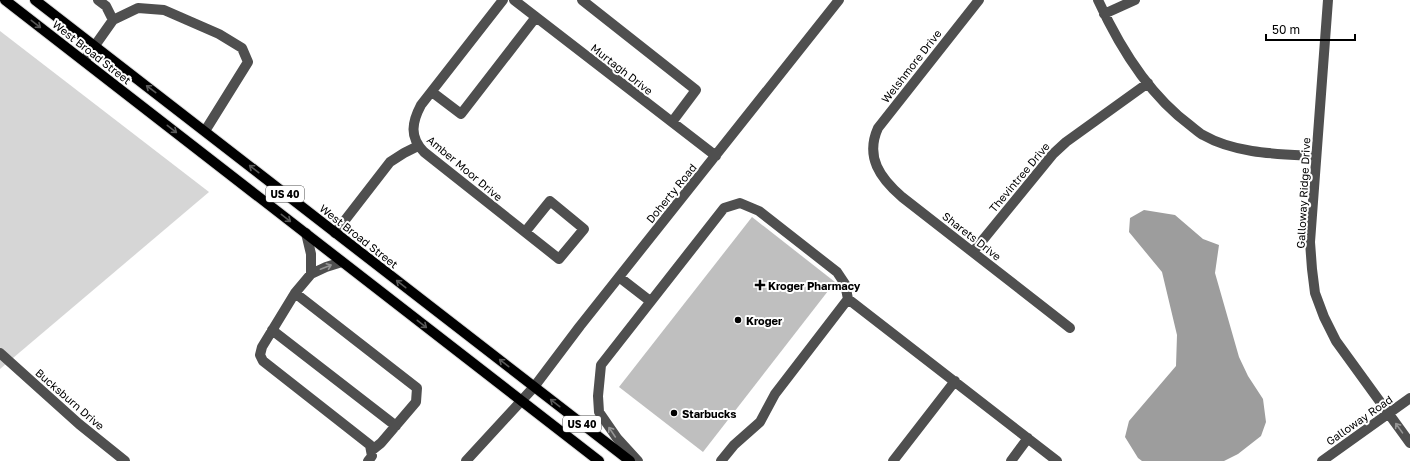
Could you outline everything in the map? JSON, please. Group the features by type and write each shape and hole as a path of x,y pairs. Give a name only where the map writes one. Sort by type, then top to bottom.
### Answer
{"main road":[{"name":"West Broad Street","path":"6,0 599,461"},
{"name":"West Broad Street","path":"35,0 630,461"}],"street":[{"path":"98,0 106,6 113,20"},
{"name":"Amber Moor Drive","path":"503,0 421,105 414,118 414,135 418,146 424,152 559,259 584,229 550,201 525,232"},
{"name":"Murtagh Drive","path":"514,0 716,156"},
{"path":"582,0 696,90 672,122"},
{"name":"Doherty Road","path":"466,461 534,387 580,326 839,0"},
{"name":"Welshmore Drive","path":"873,152 875,134 878,128 979,0"},
{"path":"1098,0 1118,41 1148,83 1180,119 1203,135 1229,145 1256,152 1316,156"},
{"path":"1104,14 1135,0"},
{"name":"Galloway Ridge Drive","path":"1328,0 1310,242 1315,293 1324,317 1336,341 1410,443"},
{"path":"84,62 96,47 113,20 138,8 164,10 220,34 242,48 248,62 205,131"},
{"path":"432,92 461,114 536,17"},
{"name":"Thevintree Drive","path":"973,252 1053,154 1066,142 1148,83"},
{"path":"335,233 390,162 418,146"},
{"name":"Sharets Drive","path":"873,152 877,169 891,188 1070,328"},
{"path":"638,461 616,438 599,412 598,396 601,365 724,208 740,203 759,211 837,272 845,284 848,299 1057,461"},
{"path":"306,233 311,254 310,274"},
{"path":"342,262 310,274 272,330 262,347 260,355 263,361 370,444 372,456 368,461"},
{"path":"619,277 650,301"},
{"path":"295,294 417,388 416,402 382,443 371,451"},
{"path":"720,461 734,445 760,422 779,388 848,299"},
{"path":"272,330 396,426"},
{"name":"Bucksburn Drive","path":"0,352 79,424 125,461"},
{"path":"892,461 954,381"},
{"name":"Galloway Road","path":"1322,461 1410,398"},
{"path":"1011,461 1028,438"}],"shaded area":[{"path":"0,31 209,192 0,369"},
{"path":"1144,210 1175,215 1203,239 1219,245 1215,273 1239,357 1248,376 1263,399 1266,422 1261,436 1238,454 1224,461 1142,461 1138,458 1125,437 1129,421 1176,366 1177,335 1162,272 1129,232 1130,218"}],"building":[{"name":"Kroger","path":"752,217 835,282 703,452 619,387"}],"place":[{"name":"Kroger Pharmacy","path":"760,285"},
{"name":"Kroger","path":"738,320"},
{"name":"Starbucks","path":"674,413"}]}
